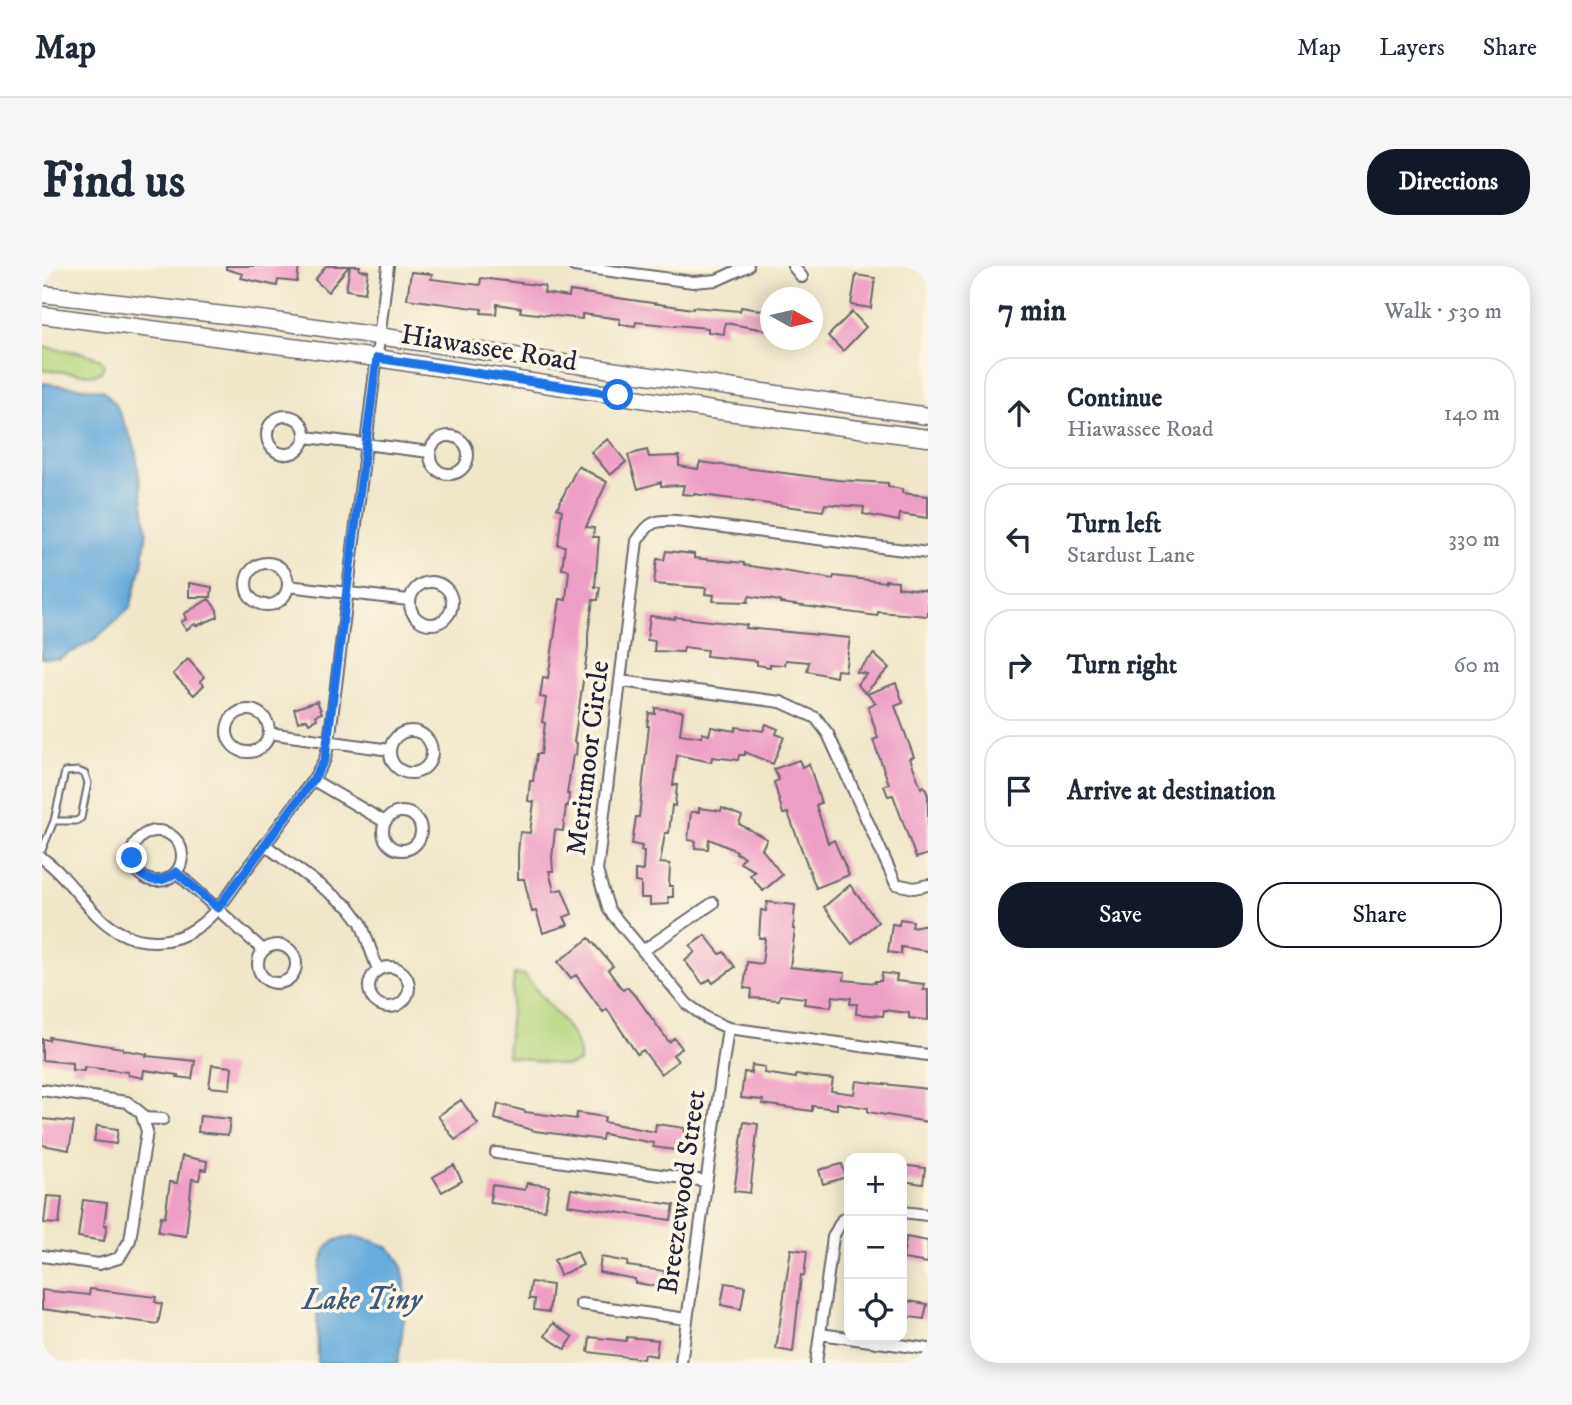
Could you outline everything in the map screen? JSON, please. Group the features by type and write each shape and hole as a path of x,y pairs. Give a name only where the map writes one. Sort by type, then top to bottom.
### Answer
{"street":[{"path":"42,858 59,870 97,915 118,932 145,941 172,939 195,929 218,908 313,780 325,759 329,742 388,266"},
{"path":"574,266 693,282 717,280 748,266"},
{"path":"793,266 802,277"},
{"name":"Hiawassee Road","path":"42,295 268,320 928,416"},
{"name":"Hiawassee Road","path":"42,315 377,358 712,410 928,438"},
{"path":"306,438 430,452"},
{"name":"Meritmoor Circle","path":"928,553 658,520 645,528 637,541 597,870 609,910 687,1004 708,1019 728,1028 928,1055"},
{"path":"433,581 448,590 452,606 444,620 428,625 414,616 409,600 417,586 433,581"},
{"path":"288,586 409,600"},
{"path":"620,681 781,702 816,718 828,734 896,884 914,888 928,885"},
{"path":"251,709 265,718 269,733 261,747 245,752 231,744 227,728 235,714 251,709"},
{"path":"414,731 422,733 428,739 432,755 430,763 424,769 408,774 394,766 390,750 398,735 414,731"},
{"path":"269,733 390,750"},
{"path":"313,780 385,822"},
{"path":"155,831 173,837 180,844 182,854 181,864 176,872 169,879 159,881 141,876 132,858 138,840 155,831"},
{"path":"265,845 349,907 360,923 378,970"},
{"path":"176,872 263,950"},
{"path":"644,950 713,903"},
{"name":"Breezewood Street","path":"681,1363 728,1028"},
{"path":"42,1090 127,1102 141,1113 147,1130 130,1240 119,1258 99,1264 42,1256"},
{"path":"143,1118 163,1119"},
{"path":"496,1153 706,1181"},
{"path":"907,1213 928,1215"},
{"path":"816,1363 833,1237 842,1220 848,1216"},
{"path":"580,1304 687,1319"},
{"path":"820,1335 928,1349"}],"lane":[{"path":"42,850 54,821 65,772 78,771 85,774 88,783 81,818 76,821 54,821"}],"green space":[{"path":"42,347 84,353 100,359 104,365 101,372 95,375 42,370"},
{"path":"514,974 525,975 568,1027 578,1050 579,1062 567,1066 507,1056"}],"water":[{"path":"42,383 103,390 116,405 135,447 147,531 142,565 130,608 94,640 59,659 42,658"},
{"name":"Lake Tiny","path":"356,1237 384,1245 392,1251 403,1273 405,1304 398,1363 318,1363 317,1301 324,1253 333,1242"}],"building":[{"path":"226,266 299,266 297,282 278,280 277,286 241,278 243,274 226,269"},
{"path":"326,266 349,266 328,292 315,280"},
{"path":"350,266 360,266 359,270 368,271 365,293 346,290"},
{"path":"411,272 432,274 431,279 480,285 481,278 545,286 544,293 569,297 570,291 693,309 740,311 741,307 760,310 760,329 725,323 724,334 708,332 708,328 636,322 635,326 620,324 620,319 582,314 582,319 520,312 521,308 497,304 496,314 481,313 482,309 407,299"},
{"path":"856,275 875,278 871,308 851,305"},
{"path":"852,312 866,327 843,351 828,336"},
{"path":"608,439 626,462 610,475 591,452"},
{"path":"647,450 649,457 679,456 679,466 698,469 700,462 837,480 888,483 888,487 902,489 902,493 928,496 928,518 900,514 899,521 863,514 864,507 825,504 823,511 682,494 684,485 661,486 661,482 638,489 628,455"},
{"path":"578,466 607,482 586,527 594,528 593,537 599,537 595,587 600,587 598,600 593,600 588,633 574,742 577,743 576,755 573,755 567,794 568,806 563,831 555,830 553,871 549,871 554,891 562,889 572,914 564,917 568,925 543,933 536,911 532,912 524,879 518,879 518,853 520,832 530,833 534,802 528,801 530,781 533,781 537,754 541,754 545,723 542,722 546,698 540,697 543,677 548,678 560,599 566,600 569,570 562,569 565,546 558,545 562,510 557,508"},
{"path":"666,551 694,554 694,558 744,563 833,579 834,576 898,581 898,587 928,591 928,616 878,612 877,616 780,603 749,596 748,602 713,601 714,595 705,594 706,588 654,584 657,559 664,560"},
{"path":"189,583 212,587 211,597 189,597"},
{"path":"209,599 217,610 218,617 196,626 195,624 186,630 181,622 186,619 184,614"},
{"path":"650,616 850,638 845,671 837,670 836,677 807,671 809,662 786,660 785,665 770,664 770,667 757,665 757,661 706,656 707,650 684,647 683,652 654,651 655,641 647,640"},
{"path":"874,654 889,668 865,693 857,684 867,674 856,672"},
{"path":"188,659 204,677 200,681 204,685 194,695 173,674"},
{"path":"896,683 903,703 895,706 914,757 910,758 921,788 924,786 928,795 928,854 916,858 893,795 888,796 884,786 889,784 873,740 878,738 868,706 876,703 867,694"},
{"path":"317,701 322,713 316,715 317,719 309,723 307,719 298,722 294,709"},
{"path":"655,708 683,711 680,734 702,737 702,733 709,735 711,727 735,731 736,727 763,731 766,724 778,729 776,734 784,737 773,764 745,752 745,755 739,755 738,760 712,757 711,762 677,755 673,785 677,785 675,806 672,805 669,833 665,833 660,863 670,864 669,886 673,886 673,897 668,897 669,904 650,905 650,898 641,898 641,883 635,882 635,870 643,871 644,851 641,851 642,846 632,844 636,817 639,817 649,713 655,714"},
{"path":"799,760 802,767 809,764 821,803 816,805 828,843 834,840 849,875 816,888 788,813 783,814 774,782 779,780 774,769"},
{"path":"699,808 721,811 722,808 742,816 739,824 767,839 762,849 782,875 763,891 750,875 755,871 740,863 744,857 736,853 737,851 709,839 708,849 695,848 696,841 688,840 691,812 699,812"},
{"path":"850,885 878,922 852,944 824,907"},
{"path":"767,902 795,905 790,967 845,973 844,980 875,983 881,981 882,973 897,975 896,981 924,984 923,990 928,990 928,1020 909,1018 909,1013 884,1010 883,1016 856,1014 857,1004 850,1004 851,998 833,996 831,1007 804,1004 805,998 780,995 779,1000 751,998 752,989 744,988 747,962 762,964 765,938 759,938 760,922 761,910 766,911"},
{"path":"900,919 913,921 912,927 928,924 928,951 901,947 901,954 888,952 892,924 899,925"},
{"path":"705,935 720,954 724,952 735,967 713,983 710,979 703,984 685,961 695,952 690,946"},
{"path":"589,938 613,966 608,970 623,990 627,987 669,1042 674,1038 682,1048 673,1055 678,1061 661,1074 643,1050 637,1054 607,1009 603,1012 576,975 571,978 558,962"},
{"path":"49,1037 123,1048 147,1054 146,1056 195,1061 192,1079 144,1070 143,1078 128,1075 128,1072 84,1067 84,1071 72,1070 72,1063 42,1060 42,1039 49,1040"},
{"path":"212,1065 232,1067 230,1089 209,1087"},
{"path":"752,1065 765,1067 764,1073 796,1078 796,1075 833,1079 831,1091 854,1094 856,1081 928,1089 928,1122 868,1112 868,1108 837,1103 837,1109 812,1106 812,1111 762,1104 763,1100 741,1098 744,1072 751,1073"},
{"path":"461,1100 478,1124 455,1140 438,1116"},
{"path":"498,1104 525,1112 576,1119 577,1113 605,1117 604,1122 655,1132 656,1124 685,1128 683,1151 653,1147 654,1143 603,1134 602,1140 535,1131 495,1119"},
{"path":"200,1116 230,1119 228,1135 198,1132"},
{"path":"42,1119 74,1122 69,1150 42,1145"},
{"path":"744,1122 758,1124 750,1193 734,1191"},
{"path":"97,1126 118,1129 116,1144 94,1141"},
{"path":"182,1156 207,1161 206,1170 201,1169 199,1180 192,1179 186,1236 158,1232 161,1216 165,1217 170,1182 177,1183"},
{"path":"842,1164 844,1178 823,1184 819,1170"},
{"path":"454,1165 462,1181 442,1192 433,1177"},
{"path":"907,1166 925,1168 923,1184 907,1182"},
{"path":"527,1183 549,1186 545,1210 490,1203 492,1185 525,1190"},
{"path":"571,1189 674,1205 671,1220 568,1205"},
{"path":"47,1196 62,1197 59,1224 44,1223"},
{"path":"83,1200 107,1203 104,1241 78,1237"},
{"path":"907,1237 928,1241 928,1263 907,1260"},
{"path":"791,1249 807,1251 804,1276 801,1275 793,1352 776,1349"},
{"path":"577,1251 583,1265 560,1275 554,1260"},
{"path":"601,1257 628,1262 627,1266 664,1271 662,1287 635,1283 635,1279 599,1272"},
{"path":"531,1282 552,1285 549,1312 534,1310 535,1299 529,1299"},
{"path":"725,1283 745,1286 741,1309 721,1305"},
{"path":"90,1289 156,1297 155,1302 162,1304 158,1324 42,1309 42,1290 89,1295"},
{"path":"907,1301 927,1304 924,1319 907,1317"},
{"path":"553,1323 573,1337 565,1349 545,1336"},
{"path":"590,1337 626,1341 627,1337 658,1340 656,1356 644,1354 643,1359 588,1352"}],"route":[{"path":"132,858 141,876 159,881 169,879 176,872 218,908 313,780 325,759 377,358 618,395"}]}
